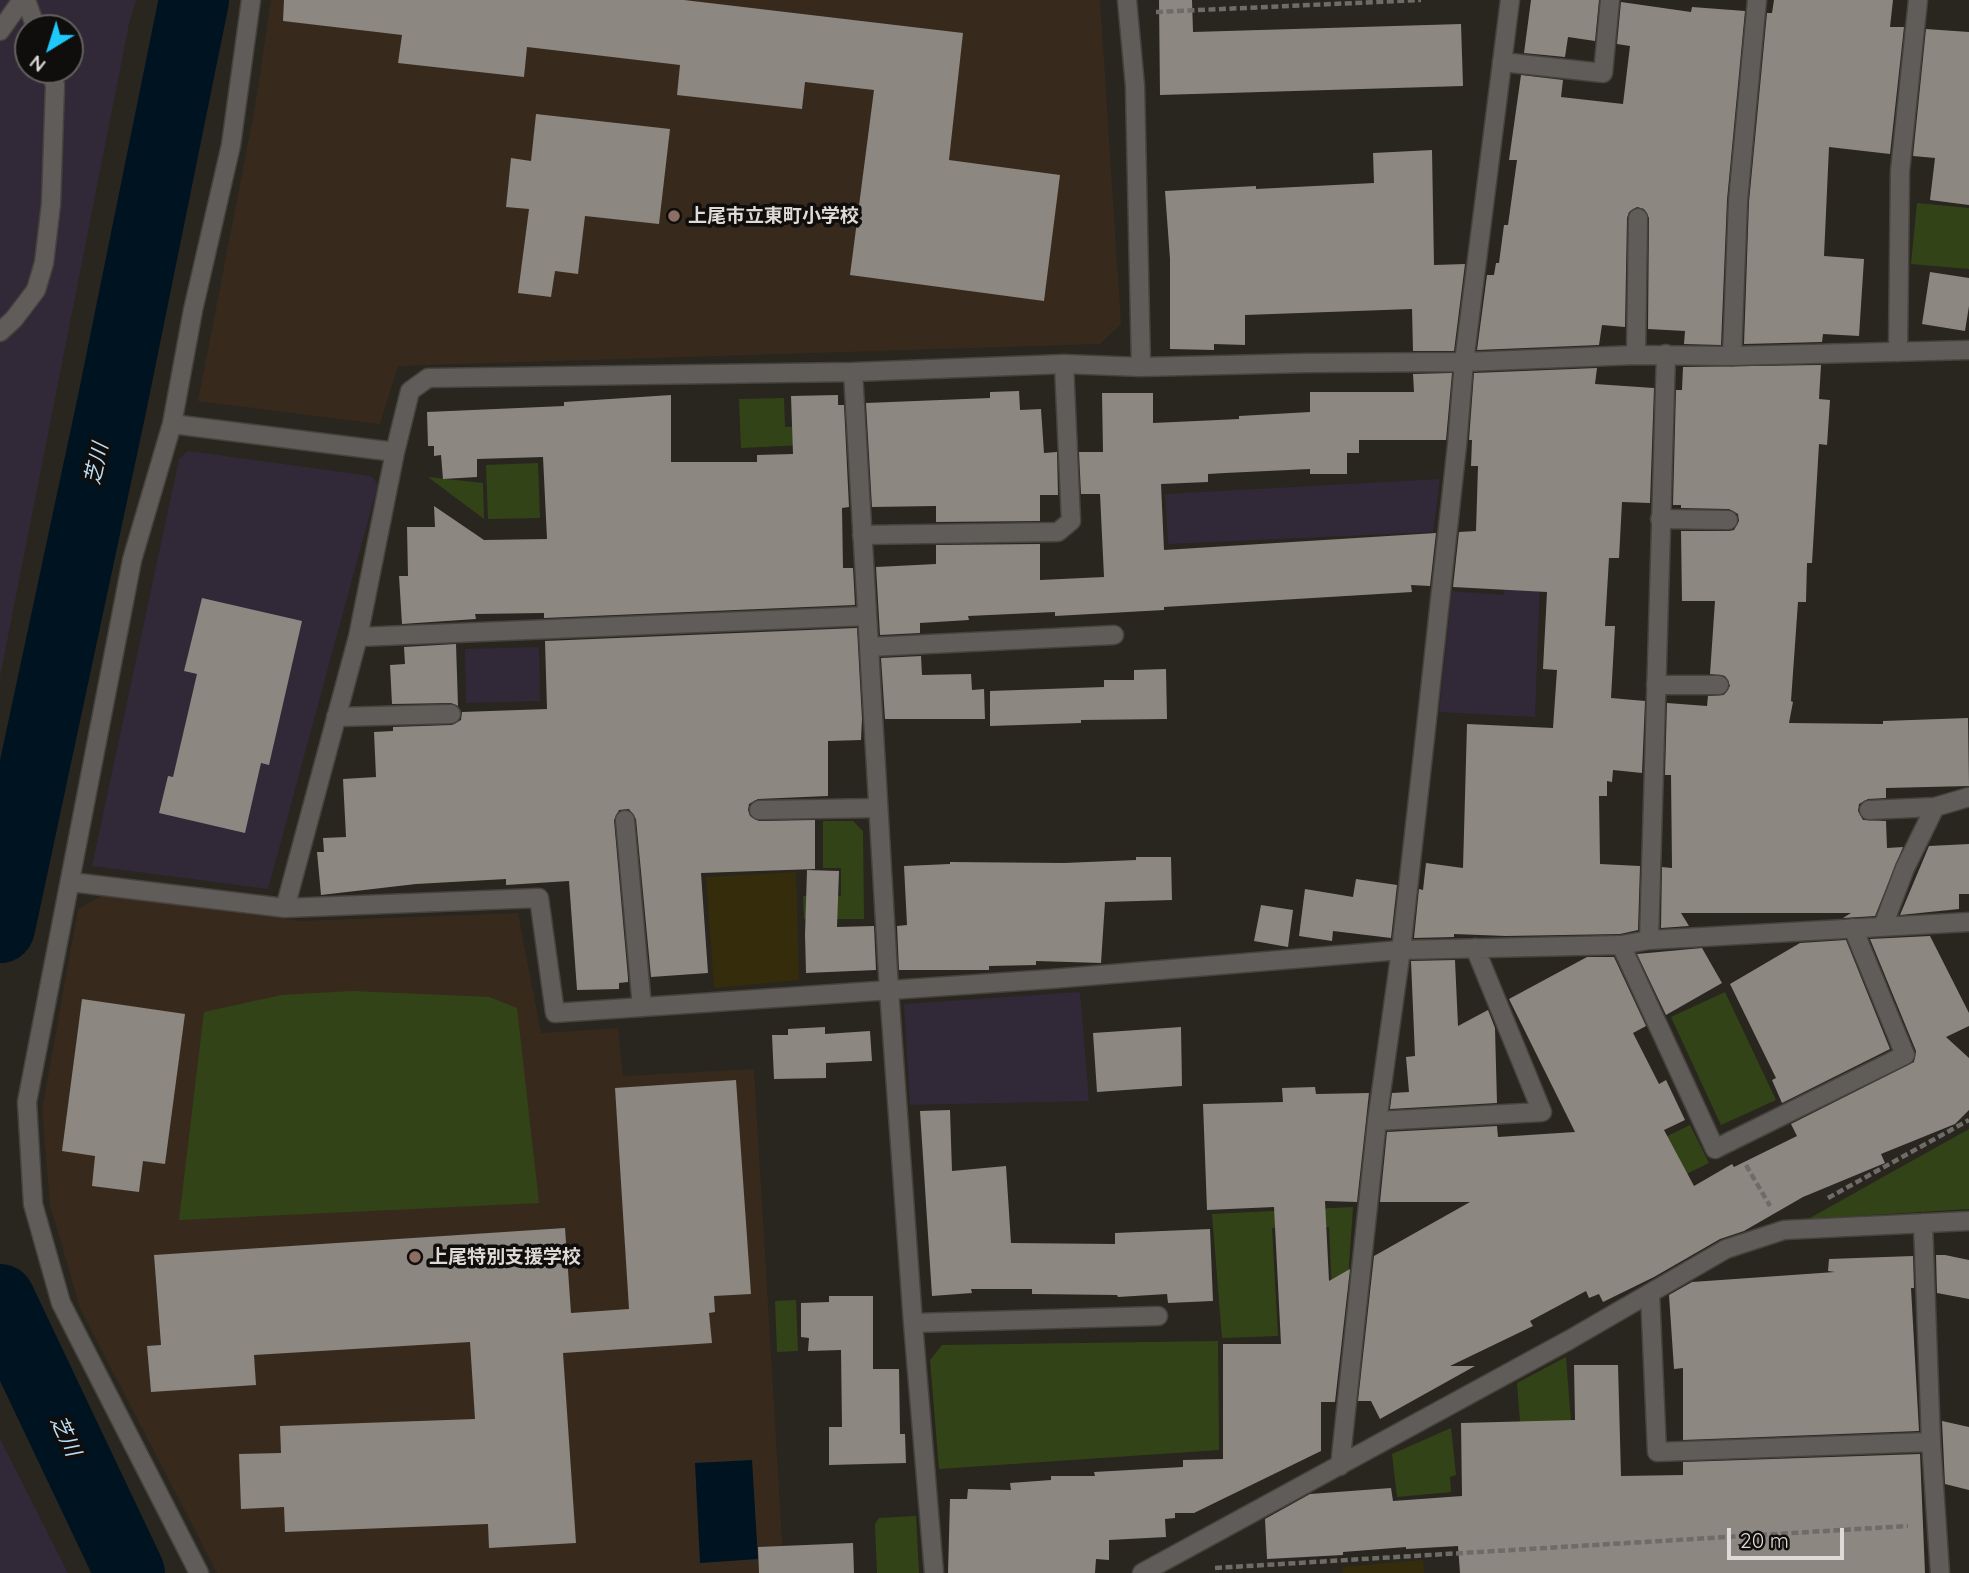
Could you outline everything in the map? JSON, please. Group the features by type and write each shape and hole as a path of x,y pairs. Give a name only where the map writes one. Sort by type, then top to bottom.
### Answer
{"street":[{"path":"0,31 24,0"},
{"path":"199,1573 61,1303 33,1204 27,1102 72,882 132,560 172,424 193,310 231,145 251,0"},
{"path":"1340,1466 1377,1121 1401,950 1456,459 1464,362 1510,0"},
{"path":"1502,62 1602,73 1610,0"},
{"path":"1732,356 1738,201 1757,0"},
{"path":"1898,352 1900,171 1918,0"},
{"path":"1127,7 1135,86 1141,367"},
{"path":"0,332 14,319 36,290 44,263 51,204 55,84"},
{"path":"1636,355 1638,218"},
{"path":"285,908 358,637 410,391 428,378 853,372 1064,364 1141,367 1307,362 1464,362 1666,354 1732,356 1969,350"},
{"path":"1649,940 1666,354"},
{"path":"862,535 1058,532 1071,521 1064,364"},
{"path":"853,372 889,990 934,1573"},
{"path":"172,424 395,452"},
{"path":"1660,519 1728,520"},
{"path":"358,637 867,616"},
{"path":"869,647 1114,635"},
{"path":"1656,685 1719,685"},
{"path":"337,717 451,714"},
{"path":"1869,810 1935,807 1969,797"},
{"path":"1884,926 1905,868 1935,807"},
{"path":"759,810 878,808"},
{"path":"625,820 642,1007"},
{"path":"72,882 285,908 539,898 555,1013 1051,979 1401,950 1621,945 1649,940 1969,922"},
{"path":"1621,945 1714,1149 1905,1055 1853,928"},
{"path":"1377,1121 1542,1112 1475,948"},
{"path":"1142,1573 1340,1466 1726,1249 1784,1230 1969,1221"},
{"path":"1923,1223 1931,1442 1940,1573"},
{"path":"1650,1293 1657,1452 1931,1442"},
{"path":"913,1323 1158,1316"}],"path":[{"path":"1127,7 1421,0"},
{"path":"1816,1204 1969,1120"},
{"path":"1731,1141 1784,1230"},
{"path":"1213,1568 1937,1525"}],"shaded area":[{"path":"0,0 136,0 129,24 0,677"},
{"name":"上尾市立東町小学校","path":"271,0 1100,0 1121,324 1100,344 398,366 380,424 198,401 255,107"},
{"path":"188,451 371,476 378,484 268,889 92,866 179,459"},
{"path":"1440,479 1433,532 1168,544 1165,494"},
{"path":"1505,523 1542,525 1535,717 1439,712 1452,591 1504,595"},
{"path":"539,647 540,701 466,703 465,649"},
{"name":"上尾特別支援学校","path":"103,895 300,921 518,913 541,1033 618,1028 623,1076 754,1069 784,1573 217,1573 80,1308 50,1205 42,1110 78,909"},
{"path":"1080,992 1089,1101 910,1105 904,1004"},
{"path":"0,1439 68,1573 0,1573"}],"green space":[{"path":"1917,203 1969,208 1969,269 1911,264"},
{"path":"784,398 785,427 802,427 803,445 741,448 739,399"},
{"path":"538,463 540,518 488,519 486,465"},
{"path":"428,477 483,483 484,519"},
{"path":"823,821 853,821 863,831 864,919 804,919 803,896 841,896 841,868 823,868"},
{"path":"353,991 489,997 517,1008 539,1203 179,1220 204,1012 282,995"},
{"path":"1725,992 1776,1100 1721,1125 1671,1017"},
{"path":"1690,1125 1709,1163 1658,1188 1639,1150"},
{"path":"1969,1129 1969,1209 1808,1219"},
{"path":"1353,1207 1347,1294 1332,1293 1329,1227 1272,1228 1278,1336 1222,1338 1212,1214"},
{"path":"796,1300 798,1351 777,1352 775,1301"},
{"path":"1218,1341 1219,1450 939,1469 930,1360 942,1345"},
{"path":"1566,1357 1580,1539 1526,1498 1517,1383"},
{"path":"1451,1428 1456,1475 1450,1477 1451,1492 1397,1497 1392,1454"},
{"path":"916,1516 919,1573 877,1573 875,1524 879,1518"}],"sand":[{"path":"796,872 799,980 714,988 706,877"},
{"path":"1423,1560 1424,1573 1343,1573 1342,1567"}],"water":[{"path":"752,1460 758,1559 700,1563 695,1463"}],"building":[{"path":"284,0 684,0 963,33 949,160 1060,175 1044,301 850,275 874,90 805,82 802,109 677,95 680,65 527,47 524,77 398,63 402,35 283,21"},
{"path":"1159,0 1192,0 1193,32 1461,24 1463,86 1160,95"},
{"path":"1531,0 1599,0 1595,41 1568,37 1565,57 1524,53"},
{"path":"1774,0 1893,0 1890,27 1904,27 1890,154 1829,147 1824,256 1864,259 1859,336 1823,334 1822,342 1744,344 1749,202 1767,13 1772,13"},
{"path":"1621,2 1691,12 1692,7 1745,11 1727,200 1721,345 1684,344 1685,331 1648,329 1649,218 1644,209 1637,207 1629,212 1627,218 1625,327 1602,325 1599,345 1477,350 1487,275 1494,275 1496,263 1499,263 1504,225 1508,225 1517,160 1509,160 1521,75 1563,80 1561,97 1623,104 1630,46 1617,44"},
{"path":"1926,29 1969,32 1969,205 1930,200 1935,158 1913,156"},
{"path":"536,114 670,129 659,224 585,216 578,274 555,271 551,297 518,293 529,209 506,207 511,158 531,161"},
{"path":"1432,150 1434,265 1465,264 1454,351 1413,351 1412,309 1245,315 1245,345 1214,344 1214,350 1170,349 1170,259 1165,191 1374,183 1373,153"},
{"path":"1930,272 1969,278 1969,306 1965,331 1922,324"},
{"path":"1821,365 1819,399 1830,400 1827,445 1819,444 1812,563 1807,563 1806,602 1798,602 1793,702 1789,723 1883,724 1883,721 1968,718 1969,786 1886,788 1886,798 1868,799 1859,804 1858,811 1863,820 1886,821 1887,848 1903,847 1875,916 1843,918 1851,913 1681,913 1689,926 1661,928 1662,867 1672,868 1671,775 1665,775 1667,703 1707,706 1708,696 1724,695 1730,686 1725,676 1710,674 1715,601 1682,601 1681,531 1729,531 1734,530 1739,521 1738,514 1729,509 1681,508 1681,505 1673,505 1676,390 1682,390 1683,367"},
{"path":"1597,368 1595,384 1654,388 1650,503 1622,502 1619,558 1609,558 1605,626 1615,626 1611,698 1645,701 1642,773 1613,770 1612,782 1607,781 1607,796 1599,796 1600,864 1640,866 1638,930 1620,934 1454,934 1454,937 1414,938 1419,889 1423,890 1426,863 1463,868 1467,724 1553,728 1557,670 1543,669 1547,592 1453,587 1459,532 1476,531 1478,466 1471,466 1472,440 1469,440 1474,373"},
{"path":"1452,373 1446,440 1359,440 1359,453 1347,453 1347,474 1310,474 1310,469 1225,473 1208,474 1208,482 1161,484 1164,550 1436,533 1430,586 1411,585 1412,592 1164,607 1164,610 1055,616 1055,612 968,616 969,620 920,623 920,633 880,635 876,567 936,564 936,545 1040,544 1040,580 1104,577 1100,494 1081,494 1079,452 1103,452 1102,393 1153,393 1153,423 1239,419 1239,416 1310,412 1310,392 1414,392 1413,374"},
{"path":"1019,391 1020,410 1041,409 1044,453 1057,452 1058,495 1040,495 1040,521 936,522 936,506 872,507 866,403 990,398 990,392"},
{"path":"671,395 671,462 757,462 757,455 793,454 791,396 838,395 838,405 844,405 849,507 842,508 843,568 853,568 855,605 544,618 544,613 475,614 476,619 402,624 399,576 408,576 407,527 435,527 434,506 484,540 547,539 543,457 477,459 477,477 443,479 441,455 434,456 434,446 428,446 427,412 564,406 564,402"},
{"path":"202,598 302,621 269,765 261,763 245,833 159,813 168,776 173,777 197,674 184,671"},
{"path":"857,628 861,740 828,741 828,796 758,799 749,804 750,816 759,821 815,820 815,869 701,873 708,973 651,977 636,819 629,809 619,810 614,820 628,978 628,982 619,983 619,989 577,990 569,881 506,885 506,879 416,884 321,895 317,852 324,852 323,838 346,837 343,779 376,777 374,732 393,731 393,727 452,725 461,720 462,712 547,709 545,641"},
{"path":"456,644 458,706 451,703 392,704 390,665 405,664 404,647"},
{"path":"921,656 922,675 971,674 972,690 984,689 985,719 885,719 881,658"},
{"path":"1166,669 1167,719 1081,720 1081,723 990,726 990,691 1104,687 1104,680 1134,680 1134,670"},
{"path":"1969,844 1969,894 1959,894 1959,909 1900,915 1929,846"},
{"path":"1136,857 1171,857 1172,900 1105,902 1101,963 1036,961 1036,965 989,966 989,970 899,970 897,926 907,925 904,866 950,862 1064,863 1136,860"},
{"path":"807,870 839,871 837,927 874,926 876,970 806,973"},
{"path":"1356,879 1397,885 1391,938 1333,931 1332,941 1299,936 1305,889 1353,897"},
{"path":"1261,905 1293,910 1288,947 1254,941"},
{"path":"1930,936 1969,1013 1969,1026 1946,1037 1969,1058 1969,1110 1955,1124 1881,1154 1885,1163 1803,1197 1744,1231 1720,1239 1654,1277 1603,1302 1599,1294 1589,1298 1586,1291 1530,1321 1533,1326 1450,1366 1475,1366 1380,1419 1371,1401 1358,1401 1374,1256 1470,1202 1380,1202 1387,1132 1497,1126 1498,1137 1575,1132 1509,999 1587,957 1614,957 1646,1026 1633,1033 1659,1084 1666,1080 1685,1120 1664,1130 1694,1186 1732,1164 1734,1167 1797,1136 1791,1124 1914,1062 1916,1051 1870,939"},
{"path":"1846,940 1890,1049 1782,1103 1772,1080 1776,1078 1730,984 1800,943"},
{"path":"1702,948 1722,983 1666,1015 1637,954"},
{"path":"1455,960 1458,1026 1488,1010 1495,1028 1497,1103 1390,1109 1392,1093 1409,1092 1406,1057 1415,1056 1411,961"},
{"path":"82,999 185,1014 165,1164 143,1161 139,1192 92,1186 95,1156 62,1151"},
{"path":"825,1027 825,1034 870,1031 872,1061 826,1063 826,1078 774,1079 772,1035 788,1035 788,1029"},
{"path":"1181,1027 1182,1086 1097,1092 1093,1033"},
{"path":"736,1080 751,1294 714,1296 715,1312 709,1313 712,1343 563,1353 576,1543 489,1548 488,1524 285,1532 284,1507 241,1509 239,1454 281,1453 280,1426 475,1419 470,1342 254,1355 256,1385 151,1392 147,1346 161,1345 154,1255 565,1228 571,1313 629,1309 615,1088"},
{"path":"1315,1087 1316,1094 1369,1093 1357,1202 1325,1201 1329,1281 1350,1269 1335,1402 1321,1402 1321,1451 1194,1513 1175,1513 1175,1518 1165,1519 1166,1537 1109,1540 1109,1560 1096,1559 1095,1573 948,1573 950,1499 967,1499 968,1489 1011,1490 1010,1483 1051,1480 1051,1476 1095,1476 1094,1472 1183,1467 1183,1460 1223,1459 1223,1344 1281,1344 1274,1207 1207,1210 1203,1104 1283,1102 1282,1088"},
{"path":"950,1110 952,1171 1006,1166 1011,1243 1115,1244 1115,1233 1210,1229 1213,1301 1168,1303 1167,1294 1118,1297 1032,1294 1032,1289 971,1289 972,1293 932,1296 920,1111"},
{"path":"1936,1255 1969,1260 1969,1299 1937,1293"},
{"path":"1913,1256 1914,1288 1911,1288 1919,1431 1683,1440 1683,1368 1674,1369 1669,1295 1692,1282 1835,1272 1828,1271 1829,1259"},
{"path":"829,1296 873,1296 873,1369 899,1369 900,1434 905,1434 906,1463 829,1465 829,1427 842,1427 841,1350 808,1351 809,1338 801,1337 801,1303 829,1302"},
{"path":"1574,1365 1618,1365 1621,1476 1683,1475 1683,1462 1920,1454 1925,1573 1460,1573 1458,1546 1406,1547 1343,1552 1343,1555 1267,1559 1265,1519 1310,1494 1391,1488 1393,1501 1462,1496 1461,1423 1575,1420"},
{"path":"1942,1421 1969,1427 1969,1490 1945,1484"},
{"path":"853,1543 854,1573 759,1573 758,1547"}],"waterway":[{"name":"芝川","path":"0,928 112,404 194,0"},
{"name":"芝川","path":"0,1299 130,1573"}],"place":[{"name":"上尾市立東町小学校","path":"674,216"},
{"name":"上尾特別支援学校","path":"415,1257"}]}
